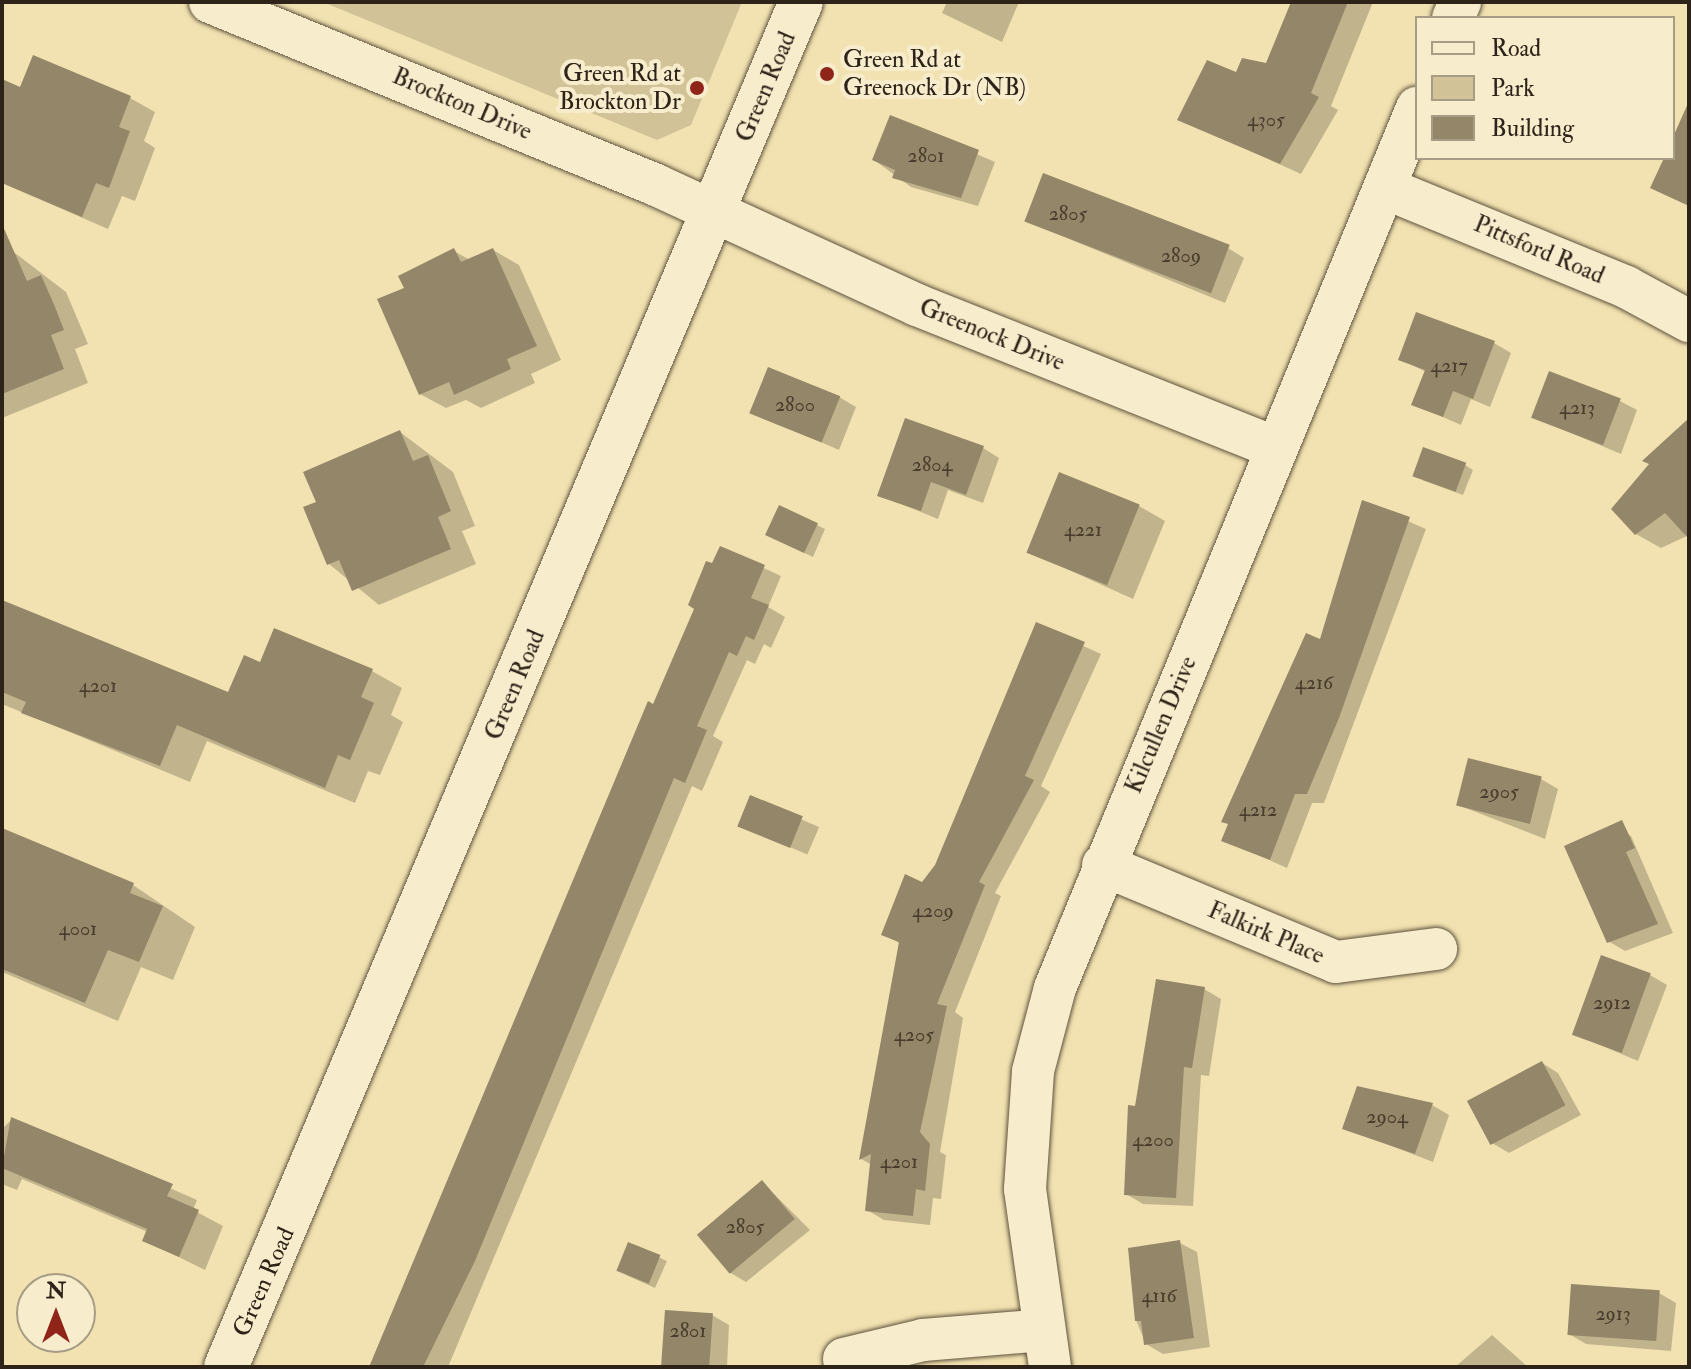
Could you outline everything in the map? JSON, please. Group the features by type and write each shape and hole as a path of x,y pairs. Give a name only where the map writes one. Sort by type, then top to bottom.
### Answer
{"street":[{"name":"Brockton Drive","path":"210,2 713,211"},
{"name":"Green Road","path":"226,1367 801,2"},
{"name":"Kilcullen Drive","path":"1047,1348 1028,1246 1026,1121 1055,988 1103,865 1415,113"},
{"name":"Pittsford Road","path":"1385,188 1626,287 1689,321"},
{"name":"Greenock Drive","path":"713,211 917,305 1276,448"},
{"name":"Falkirk Place","path":"1103,865 1336,962 1436,949"},
{"path":"844,1359 923,1340 1047,1348"}],"green space":[{"path":"323,2 742,2 691,125 657,140"}],"building":[{"path":"1291,2 1348,2 1311,93 1319,97 1280,164 1177,120 1207,60 1236,72 1242,58 1266,63"},
{"path":"33,55 131,96 119,127 130,131 109,188 96,183 82,217 2,183 2,79 20,87"},
{"path":"1689,101 1689,206 1650,188 1663,160 1675,160 1675,132"},
{"path":"890,115 979,150 961,198 892,178 895,170 872,160"},
{"path":"1043,173 1230,245 1211,293 1024,222"},
{"path":"2,224 27,281 41,275 55,307 64,330 51,335 64,369 2,394"},
{"path":"454,248 461,262 493,248 537,346 507,359 511,369 454,395 449,382 419,395 377,299 404,288 398,276"},
{"path":"1416,312 1495,341 1473,399 1453,391 1443,417 1411,405 1425,370 1398,360"},
{"path":"768,367 840,396 822,443 749,413"},
{"path":"1549,371 1621,399 1603,445 1531,418"},
{"path":"905,418 984,446 966,495 931,482 921,511 877,496"},
{"path":"1689,418 1689,539 1665,513 1635,535 1611,509 1649,464 1642,461"},
{"path":"400,430 413,461 428,455 451,511 438,517 451,549 352,591 339,560 327,565 303,507 316,502 303,472"},
{"path":"1423,447 1466,463 1456,492 1412,476"},
{"path":"1059,472 1140,505 1107,585 1026,553"},
{"path":"1362,500 1410,517 1339,718 1307,794 1295,794 1270,860 1221,841 1228,824 1221,822 1306,633 1320,639"},
{"path":"779,505 818,523 804,553 765,535"},
{"path":"720,546 765,565 751,598 769,605 754,640 746,636 737,656 729,652 697,726 707,730 685,783 674,778 475,1261 423,1367 369,1367 648,701 653,704 694,609 688,605 706,561 712,563"},
{"path":"2,600 228,692 244,655 260,662 274,628 373,669 361,697 374,703 350,760 338,755 325,788 177,725 160,766 21,713 26,702 2,692"},
{"path":"1036,622 1085,642 1025,776 1034,780 979,882 985,885 937,1004 947,1006 920,1132 930,1144 925,1191 916,1189 913,1216 865,1211 871,1154 859,1160 899,942 881,935 905,874 922,882 935,865"},
{"path":"1468,758 1542,776 1530,824 1456,806"},
{"path":"750,795 803,816 790,848 737,827"},
{"path":"1622,820 1635,848 1626,852 1658,924 1607,943 1564,846"},
{"path":"2,828 134,883 130,893 163,906 139,962 108,950 85,1003 2,969"},
{"path":"1601,955 1651,973 1622,1053 1572,1035"},
{"path":"1156,979 1205,987 1192,1068 1184,1067 1176,1198 1124,1195 1128,1105 1135,1106"},
{"path":"1542,1061 1565,1105 1490,1145 1467,1101"},
{"path":"1357,1086 1433,1103 1415,1154 1342,1129"},
{"path":"11,1117 173,1184 167,1196 199,1210 179,1257 142,1241 147,1229 2,1168"},
{"path":"762,1180 795,1219 730,1274 697,1235"},
{"path":"1180,1240 1194,1338 1144,1345 1141,1321 1135,1321 1128,1248"},
{"path":"628,1242 660,1255 649,1284 616,1271"},
{"path":"1571,1284 1660,1290 1656,1341 1567,1335"},
{"path":"665,1310 713,1313 709,1367 661,1367"}],"place":[{"name":"Green Rd at Greenock Dr (NB)","path":"827,74"},
{"name":"Green Rd at Brockton Dr","path":"697,88"}]}
